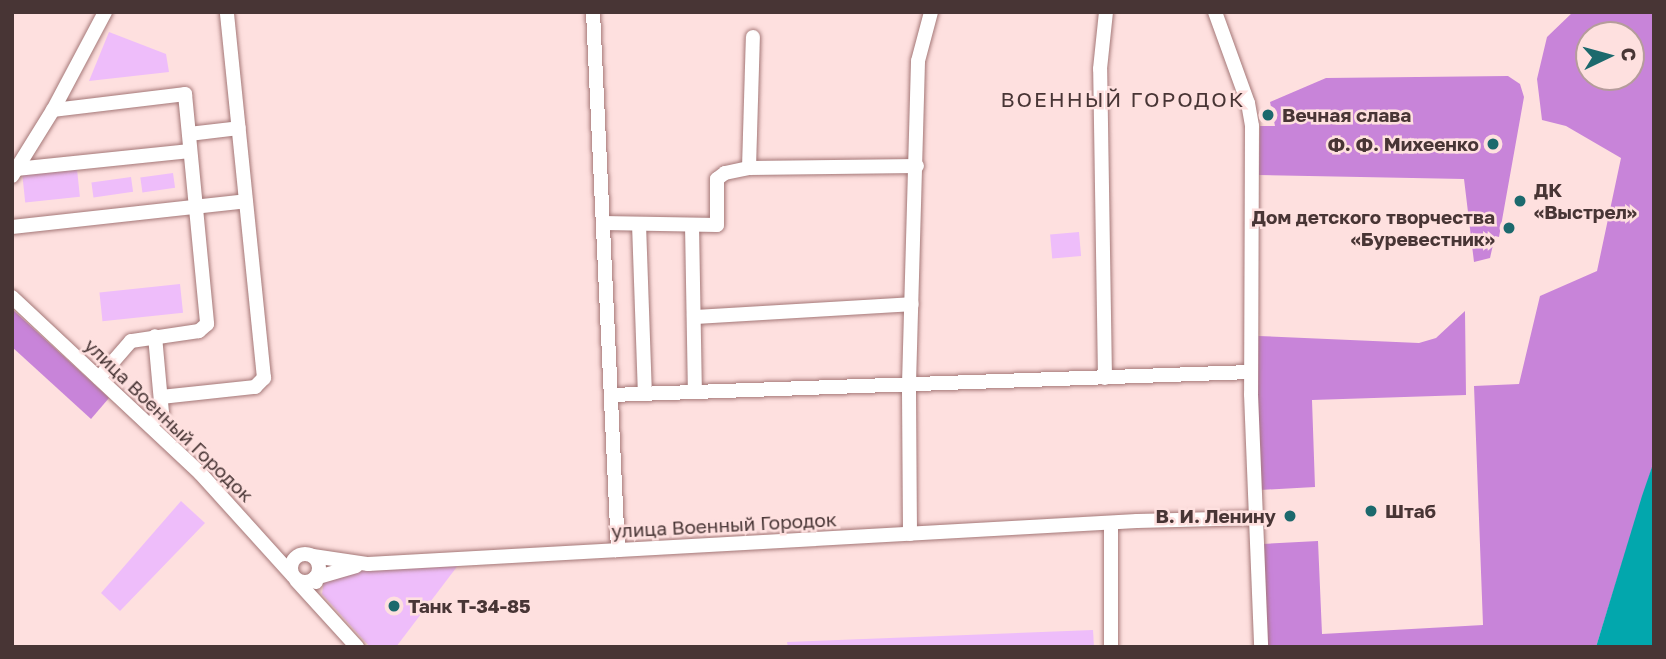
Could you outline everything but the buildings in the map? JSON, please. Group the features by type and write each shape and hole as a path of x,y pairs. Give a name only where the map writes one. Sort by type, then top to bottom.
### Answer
{"street":[{"path":"14,173 53,110 105,12"},
{"path":"160,397 255,387 264,378 227,12"},
{"path":"593,12 618,550"},
{"path":"909,534 909,384 918,61 931,12"},
{"path":"1105,377 1100,69 1106,12"},
{"path":"1215,12 1248,103 1252,126 1251,372 1261,647"},
{"path":"749,168 753,37"},
{"path":"53,110 185,94 207,324 199,331 131,341 99,378"},
{"path":"188,134 239,128"},
{"path":"14,173 190,151"},
{"path":"603,223 717,225 717,179 725,173 749,168 917,166"},
{"path":"12,227 246,201"},
{"path":"639,224 645,394"},
{"path":"692,225 695,392"},
{"name":"улица Военный Городок","path":"12,297 150,425 257,534 357,647"},
{"path":"694,317 912,303"},
{"path":"150,425 162,413 155,336"},
{"path":"611,395 1251,372"},
{"name":"улица Военный Городок","path":"257,534 306,556 368,564 1111,523 1256,518"},
{"path":"1111,523 1111,647"},
{"path":"323,610 316,578 319,567 306,556 291,565 295,578 305,583 316,578 368,564"}],"shaded area":[{"path":"1573,12 1654,12 1654,461 1596,647 1267,647 1263,544 1318,541 1322,634 1483,625 1474,386 1519,384 1540,296 1597,271 1621,158 1566,126 1542,120 1537,79 1547,37"},
{"path":"109,32 166,54 169,72 89,81"},
{"path":"1508,76 1520,84 1524,97 1499,237 1495,236 1490,258 1474,262 1464,179 1259,175 1260,126 1275,126 1270,102 1326,78"},
{"path":"77,169 80,197 25,203 22,175"},
{"path":"173,173 175,188 142,192 140,178"},
{"path":"131,177 133,192 93,197 91,183"},
{"path":"1079,232 1081,256 1052,258 1050,235"},
{"path":"180,284 183,313 102,321 99,292"},
{"path":"12,309 109,398 91,419 12,347"},
{"path":"1465,311 1466,395 1312,400 1315,487 1260,490 1258,336 1419,343 1436,338"},
{"path":"181,501 205,523 120,611 101,593"},
{"path":"459,564 396,647 370,647 322,594 324,580 331,575 382,567"},
{"path":"1093,630 1094,647 788,647 787,642"}],"water":[{"path":"1654,461 1654,647 1596,647 1642,496"}],"place":[{"name":"Вечная слава","path":"1268,115"},
{"name":"Ф. Ф. Михеенко","path":"1493,144"},
{"name":"ДК «Выстрел»","path":"1520,201"},
{"name":"Дом детского творчества «Буревестник»","path":"1509,228"},
{"name":"Штаб","path":"1371,511"},
{"name":"В. И. Ленину","path":"1290,516"},
{"name":"Танк Т-34-85","path":"394,606"}],"district":[{"name":"ВОЕННЫЙ ГОРОДОК","path":"1123,99"}]}
